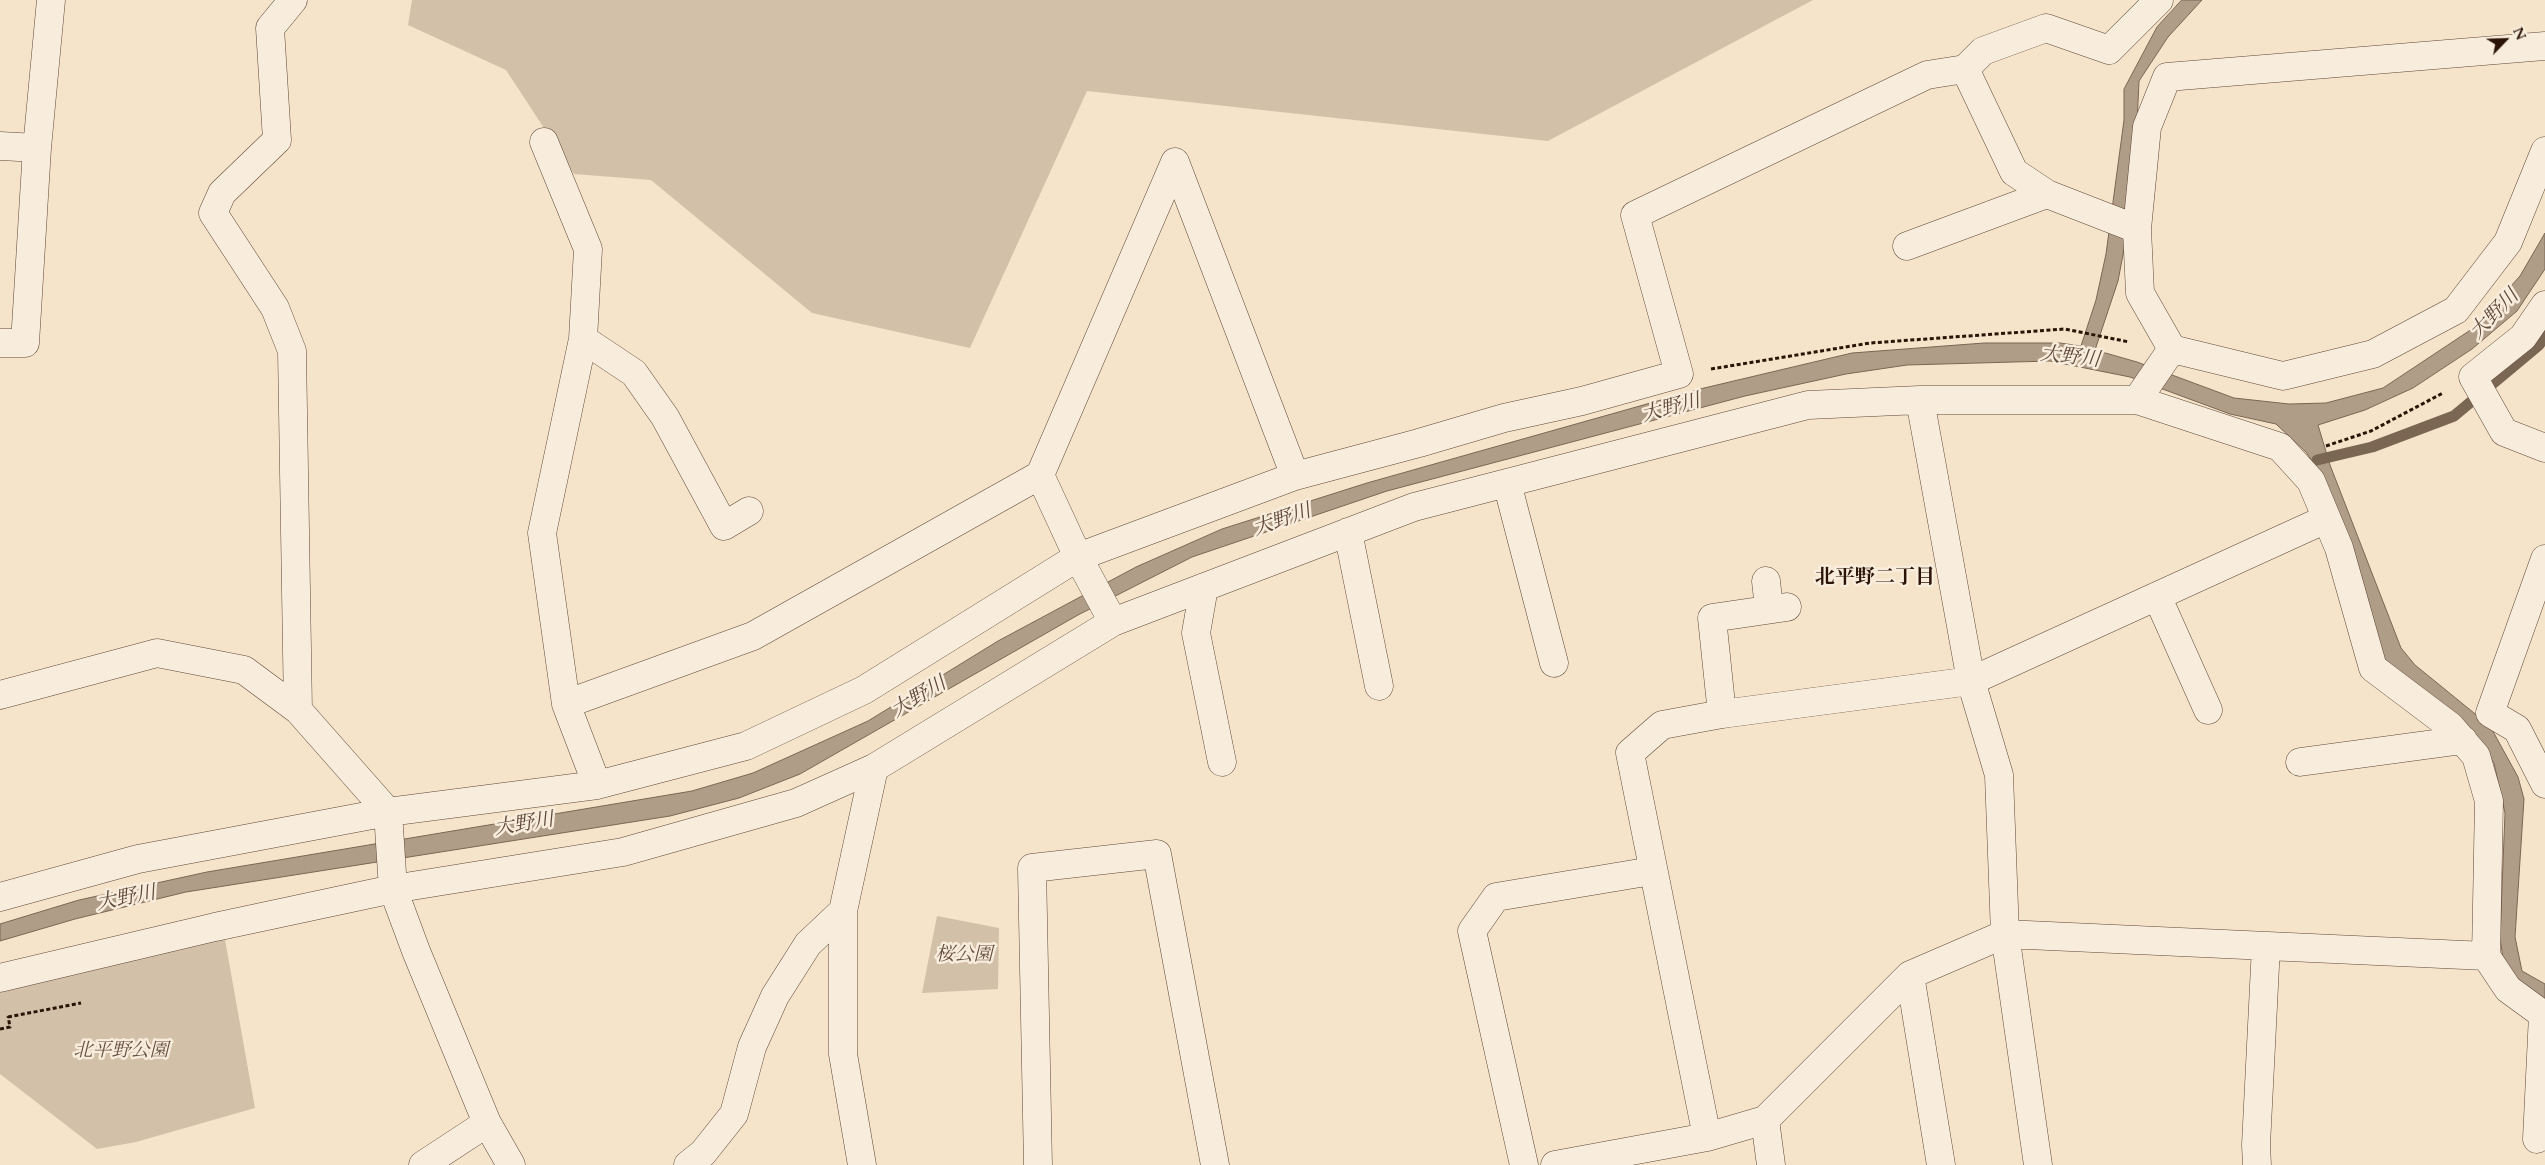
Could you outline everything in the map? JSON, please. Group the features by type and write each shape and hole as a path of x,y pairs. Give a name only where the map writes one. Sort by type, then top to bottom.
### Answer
{"street":[{"path":"0,344 25,343 37,148 51,0"},
{"path":"293,0 270,28 277,140 222,193 213,213 275,308 292,351 298,710"},
{"path":"0,897 138,859 388,812 597,786 746,746 864,690 1078,557 1295,476 1504,418 1582,401 1678,374 1634,215 1927,75 1964,69 1983,51 2046,28 2109,50 2159,0"},
{"path":"2545,46 2167,76 2147,127 2136,229 2140,292 2172,349 2283,376 2373,354 2456,310 2508,242 2545,151"},
{"path":"1964,69 2014,172 2047,194 2136,229"},
{"path":"544,142 588,249 583,339 542,533 566,704 597,786"},
{"path":"0,146 37,148"},
{"path":"566,704 753,636 1040,475 1175,162 1295,476"},
{"path":"1907,246 2047,194"},
{"path":"2545,305 2523,338 2473,378 2504,432 2545,448"},
{"path":"583,339 634,373 665,417 724,526 749,511"},
{"path":"2137,400 2172,349"},
{"path":"1920,400 1970,681 1999,774 2005,934 2038,1165"},
{"path":"0,978 214,926 394,889 623,852 796,803 874,768 1113,622 1414,508 1808,405 1920,400 2137,400 2280,447 2310,481 2326,519 2355,599 2373,668 2450,726 2476,756 2489,801 2486,956 2508,989 2544,1016 2537,1139"},
{"path":"1040,475 1078,557 1113,622"},
{"path":"1507,484 1554,664"},
{"path":"1706,1137 1630,753 1662,725 1722,714 1970,681 2326,519"},
{"path":"1348,532 1379,686"},
{"path":"2545,559 2490,713 2517,729 2545,784"},
{"path":"1722,714 1712,618 1778,608 1766,580"},
{"path":"1204,587 1196,633 1222,762"},
{"path":"2157,596 2208,710"},
{"path":"0,695 157,653 244,670 298,710 388,812 394,889 416,951 487,1123 511,1165"},
{"path":"2300,762 2463,740"},
{"path":"862,1165 843,1054 843,911 874,768"},
{"path":"1038,1165 1032,868 1158,854 1215,1165"},
{"path":"1524,1165 1472,930 1496,897 1652,871"},
{"path":"688,1165 703,1153 734,1114 752,1047 775,996 808,944 843,911"},
{"path":"1556,1165 1706,1137 1765,1120 1910,975 2005,934 2486,956"},
{"path":"2257,1165 2256,1144 2266,946"},
{"path":"1910,975 1942,1165"},
{"path":"1765,1120 1771,1165"},
{"path":"423,1165 487,1123"}],"path":[{"path":"1678,374 1870,343 2065,329 2112,339"},
{"path":"2329,446 2371,431 2473,378"},
{"path":"8,1017 81,1003"},
{"path":"0,1029 10,1027 6,1009"}],"green space":[{"path":"412,0 1813,0 1548,141 1087,91 970,348 812,313 651,180 574,174 506,70 408,25"},
{"name":"桜公園","path":"937,916 999,928 998,989 922,993"},
{"name":"北平野公園","path":"224,934 255,1108 136,1142 97,1149 0,1074 0,989"}],"water":[{"name":"大野川","path":"2182,0 2202,0 2168,37 2139,81 2135,168 2127,234 2118,281 2095,350 2137,362 2234,398 2289,404 2326,403 2383,388 2472,329 2520,276 2545,233 2545,269 2517,311 2472,349 2413,388 2365,410 2318,425 2330,465 2401,648 2415,665 2490,726 2518,777 2524,799 2515,937 2522,971 2545,984 2545,1003 2529,998 2504,965 2500,938 2505,813 2494,763 2482,745 2385,661 2322,476 2306,452 2276,424 2230,414 2130,377 2050,361 1907,365 1846,374 1745,396 1387,491 1192,557 1078,615 800,774 739,798 670,816 186,892 75,919 0,941 0,924 79,900 207,872 692,791 753,773 868,721 998,641 1136,567 1222,529 1367,483 1700,389 1852,353 1984,343 2060,343 2081,346 2096,300 2106,254 2124,120 2124,89 2157,27"}],"waterway":[{"path":"2317,460 2372,447 2454,416 2539,345 2545,336"}],"district":[{"name":"北平野二丁目","path":"1875,578"}]}
